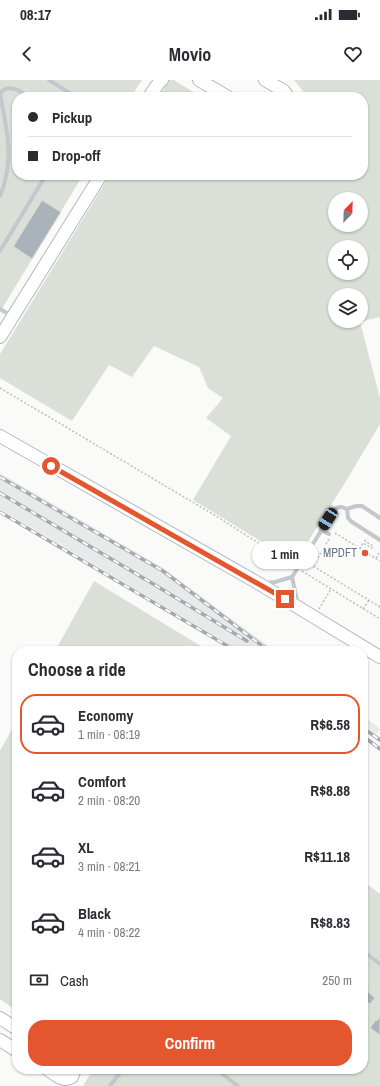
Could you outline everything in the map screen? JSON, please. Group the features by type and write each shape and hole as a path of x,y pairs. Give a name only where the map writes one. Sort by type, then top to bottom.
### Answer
{"street":[{"path":"153,92 161,80"},
{"path":"199,80 219,92"},
{"path":"266,80 285,92"},
{"path":"0,337 6,322 79,211 97,180"},
{"path":"0,436 258,583 365,646"},
{"path":"368,648 377,653"},
{"path":"0,1018 12,1026"},
{"path":"0,1040 12,1048"},
{"path":"54,1074 62,1079 71,1078"}],"lane":[{"path":"49,80 68,92"},
{"path":"0,196 8,169 9,150 8,132 0,94 4,89 12,88 21,92"},
{"path":"0,251 43,180"},
{"path":"0,309 6,322"},
{"path":"258,583 275,582 292,577 321,530 338,506 347,509 362,506 380,518"},
{"path":"347,509 348,518 352,522 380,540"},
{"path":"321,530 329,537"},
{"path":"292,577 298,607"},
{"path":"368,955 380,964"},
{"path":"110,1086 119,1074"},
{"path":"222,1074 238,1086"}],"path":[{"path":"0,388 216,516 380,619"},
{"path":"334,532 380,561"},
{"path":"360,549 364,543 372,548 373,546 365,541 370,534"},
{"path":"329,537 313,566 380,608"},
{"path":"376,558 380,551"},
{"path":"314,616 331,589"},
{"path":"363,609 369,600"}],"shaded area":[{"path":"0,80 142,80 134,92 12,92 12,180 80,180 0,312"},
{"path":"169,80 174,80 193,92 161,92"},
{"path":"294,80 380,80 380,317 368,320 368,288 328,288 328,328 362,328 380,398 380,424 295,562 193,500 231,436 206,418 223,398 208,388 199,367 154,346 132,377 109,365 72,421 0,378 0,354 107,180 368,180 368,92 304,92"},
{"path":"0,473 163,568 268,646 232,646 0,509"},
{"path":"94,581 201,646 58,646"},
{"path":"368,720 380,729 376,734 368,728"},
{"path":"12,729 12,1007 0,999 0,751"},
{"path":"368,885 380,894 380,1086 83,1086 90,1074 368,1074"}],"building":[{"path":"42,200 61,212 32,259 13,246"},
{"path":"42,200 61,212 32,259 13,247"},
{"path":"368,992 375,998 370,1004 368,1003"},
{"path":"380,1016 380,1035 370,1028"}],"railway":[{"path":"0,477 163,571 262,646"},
{"path":"0,493 247,641"},
{"path":"0,512 228,646"},
{"path":"368,732 380,740"},
{"path":"368,740 380,749"}],"place":[{"name":"MPDFT","path":"365,553"}],"route":[{"path":"51,466 285,599"}]}
